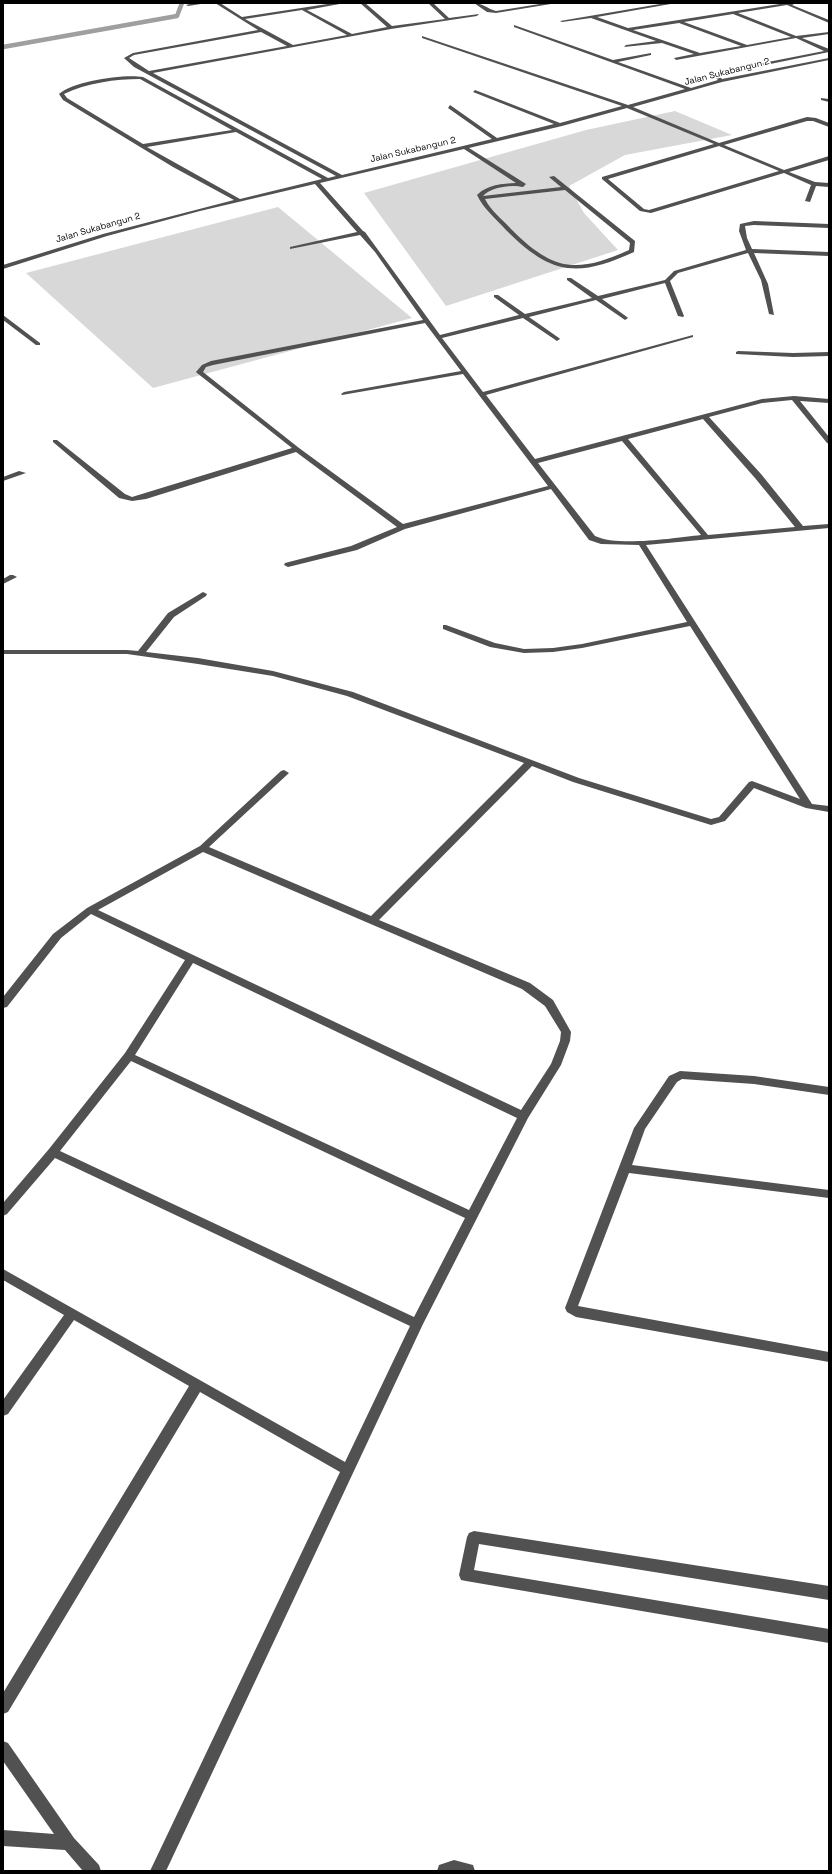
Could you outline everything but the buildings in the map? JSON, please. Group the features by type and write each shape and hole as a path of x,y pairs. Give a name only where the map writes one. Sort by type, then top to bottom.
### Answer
{"street":[{"path":"188,6 205,3"},
{"path":"217,3 262,31 292,46"},
{"path":"241,18 343,3"},
{"path":"362,3 391,28"},
{"path":"430,3 448,19"},
{"path":"476,3 489,11 496,12 554,3"},
{"path":"562,21 674,3"},
{"path":"629,29 794,3"},
{"path":"787,4 829,22"},
{"path":"303,9 351,35"},
{"path":"734,13 829,51"},
{"path":"150,72 391,28 477,15"},
{"path":"593,17 700,55"},
{"path":"680,21 746,46"},
{"path":"516,26 692,90"},
{"path":"262,31 133,54 126,58 340,176"},
{"path":"676,59 796,37 829,33"},
{"path":"424,37 629,107 719,146 814,184 829,185"},
{"path":"626,46 663,41"},
{"path":"721,81 716,76 719,73 829,51"},
{"path":"613,61 649,54"},
{"path":"778,61 792,66"},
{"name":"Jalan Sukabangun 2","path":"3,267 105,236 238,200 560,125 721,81 792,66 827,61"},
{"path":"739,68 756,74"},
{"path":"238,200 175,166 65,99 61,94 71,88 129,78 141,78 326,179"},
{"path":"475,91 560,125"},
{"path":"829,97 823,99 829,101"},
{"path":"450,107 497,140"},
{"path":"829,125 814,119 807,119 719,146 604,178 642,210 649,212 829,158"},
{"path":"143,146 238,130"},
{"path":"464,148 523,184 533,192"},
{"path":"481,198 521,243 558,266 580,268 598,265 632,251 632,242 552,177"},
{"path":"316,182 363,233 438,337 594,540 600,542 641,543 829,526"},
{"path":"481,198 480,196 485,190 494,187 523,184"},
{"path":"808,201 814,184"},
{"path":"481,198 566,188"},
{"path":"772,314 764,279 741,229 742,225 829,226"},
{"path":"292,248 363,233"},
{"path":"438,337 667,281 676,272 750,251 829,254"},
{"path":"569,280 625,318"},
{"path":"667,281 681,316"},
{"path":"496,296 557,339"},
{"path":"3,317 38,344"},
{"path":"402,527 199,372 211,363 427,321"},
{"path":"483,394 691,336"},
{"path":"738,353 793,355 829,354"},
{"path":"344,394 466,372"},
{"path":"534,462 762,401 794,398 829,401"},
{"path":"794,398 829,442"},
{"path":"704,416 758,476 801,529"},
{"path":"623,438 706,537"},
{"path":"55,441 122,496 132,499 173,488 298,449"},
{"path":"3,480 22,473"},
{"path":"288,565 354,548 402,527 552,487"},
{"path":"641,543 809,806"},
{"path":"3,582 13,577"},
{"path":"140,654 171,615 203,594"},
{"path":"446,627 493,645 524,651 554,650 582,646 693,623"},
{"path":"3,652 126,652 198,661 273,674 350,694 576,780 711,822 722,819 752,784 809,806 829,809"},
{"path":"372,921 530,763"},
{"path":"3,1004 57,936 90,910 203,848 284,773"},
{"path":"158,1871 417,1324 523,1116 556,1065 565,1041 566,1032 549,1003 526,986 203,848"},
{"path":"90,910 523,1116"},
{"path":"3,1211 53,1152 129,1056 191,959"},
{"path":"129,1056 471,1216"},
{"path":"829,1091 754,1080 680,1075 673,1079 640,1128 571,1309 576,1312 829,1357"},
{"path":"53,1152 417,1324"},
{"path":"625,1168 829,1194"},
{"path":"3,1274 348,1470"},
{"path":"3,1410 72,1313"},
{"path":"3,1707 197,1385"},
{"path":"829,1593 474,1537 466,1575 829,1636"},
{"path":"3,1748 69,1843 93,1871"},
{"path":"3,1838 69,1843"},
{"path":"445,1871 454,1868 467,1871"}],"shaded area":[{"path":"675,111 732,135 625,155 569,186 584,213 618,250 446,306 364,193 586,130"},
{"path":"278,207 412,318 153,388 26,273"}],"waterway":[{"path":"3,47 177,16 182,3"}]}
